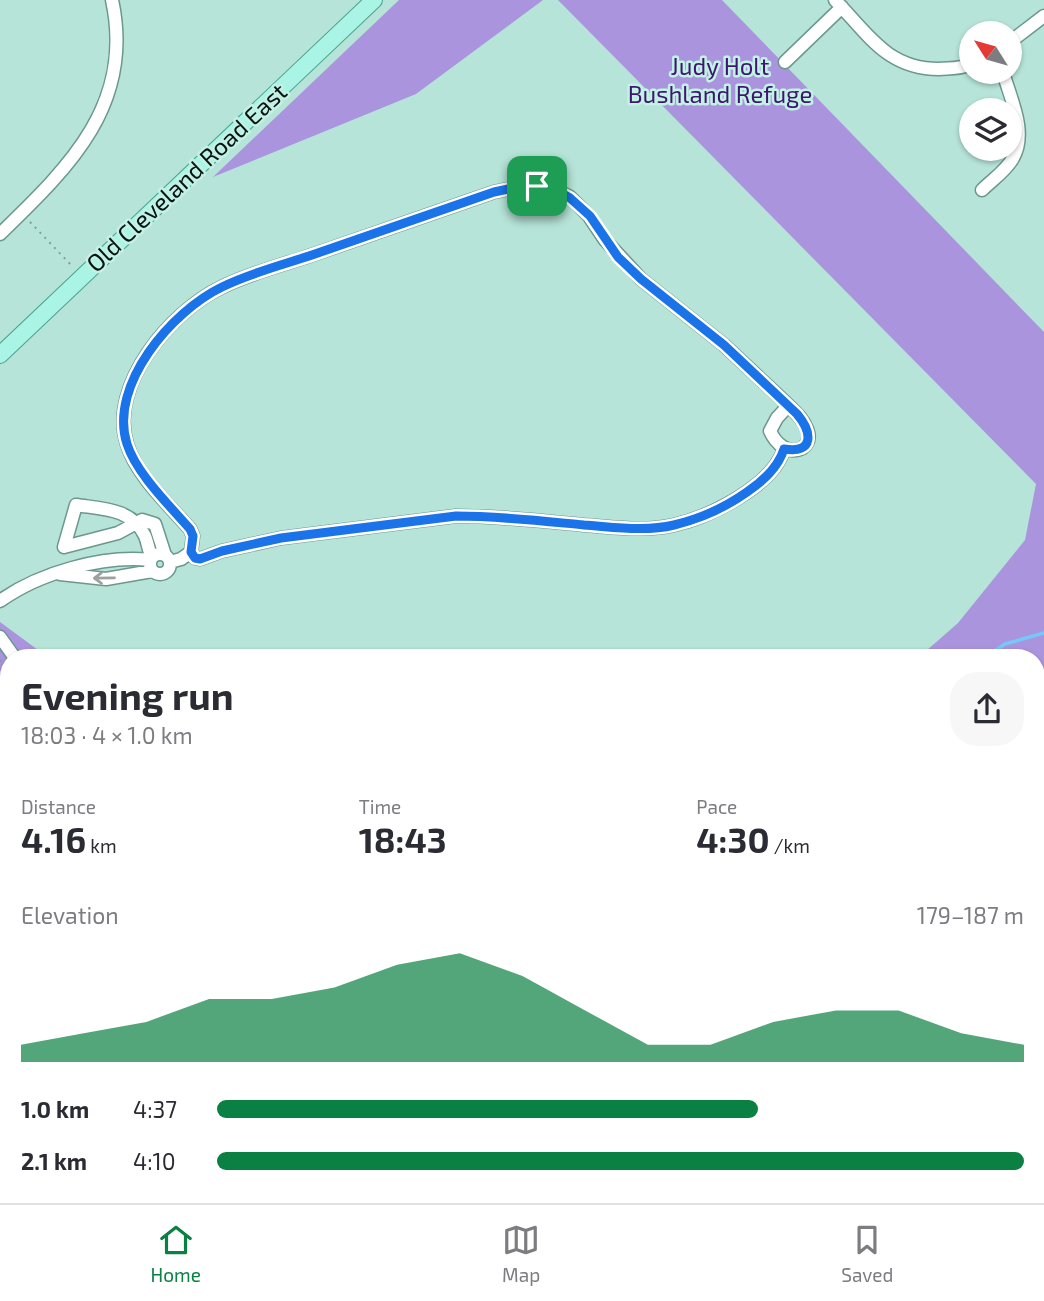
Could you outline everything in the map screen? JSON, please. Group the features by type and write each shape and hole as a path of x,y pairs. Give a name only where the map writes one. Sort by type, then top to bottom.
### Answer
{"main road":[{"name":"Old Cleveland Road East","path":"0,355 374,0"}],"street":[{"path":"0,234 50,186 76,155 103,111 114,64 116,39 112,0"},
{"path":"785,62 838,4 888,55 919,69 959,68"},
{"path":"1022,33 1044,16"},
{"path":"982,190 1013,160 1018,147 1020,131 1006,84"},
{"path":"784,449 781,459 772,471 736,500 674,525 629,529 456,516 281,538 222,551 200,559 195,558 191,552 193,536 190,529 147,480 127,445 122,416 128,393 150,350 180,313 221,287 494,192 522,186 554,189 570,198 590,216 605,240 633,272 724,345 788,406 806,426 809,435 801,449 794,451 784,449 775,441 770,431 776,418 788,406"},
{"path":"134,523 119,511 76,505 64,547 118,533 142,520 155,524 158,561"},
{"path":"0,601 28,584 56,573 106,579 158,561 181,559 191,552"}],"path":[{"path":"21,213 83,276"}],"green space":[{"path":"399,0 543,0 416,94 213,177"},
{"name":"Judy Holt Bushland Refuge","path":"558,0 722,0 1044,332 1044,649 928,649 958,623 1025,540 1036,484"},
{"path":"0,622 37,649 0,649"}],"waterway":[{"path":"998,649 1005,644 1044,633"}],"route":[{"path":"537,186 554,189 570,198 590,216 618,257 641,279 724,345 797,414 809,435 801,449 784,449 781,459 772,471 736,500 674,525 629,529 456,516 281,538 222,551 200,559 195,558 191,552 193,536 190,529 147,480 127,445 122,416 128,393 150,350 180,313 221,287 264,271 494,192 537,186"}]}
